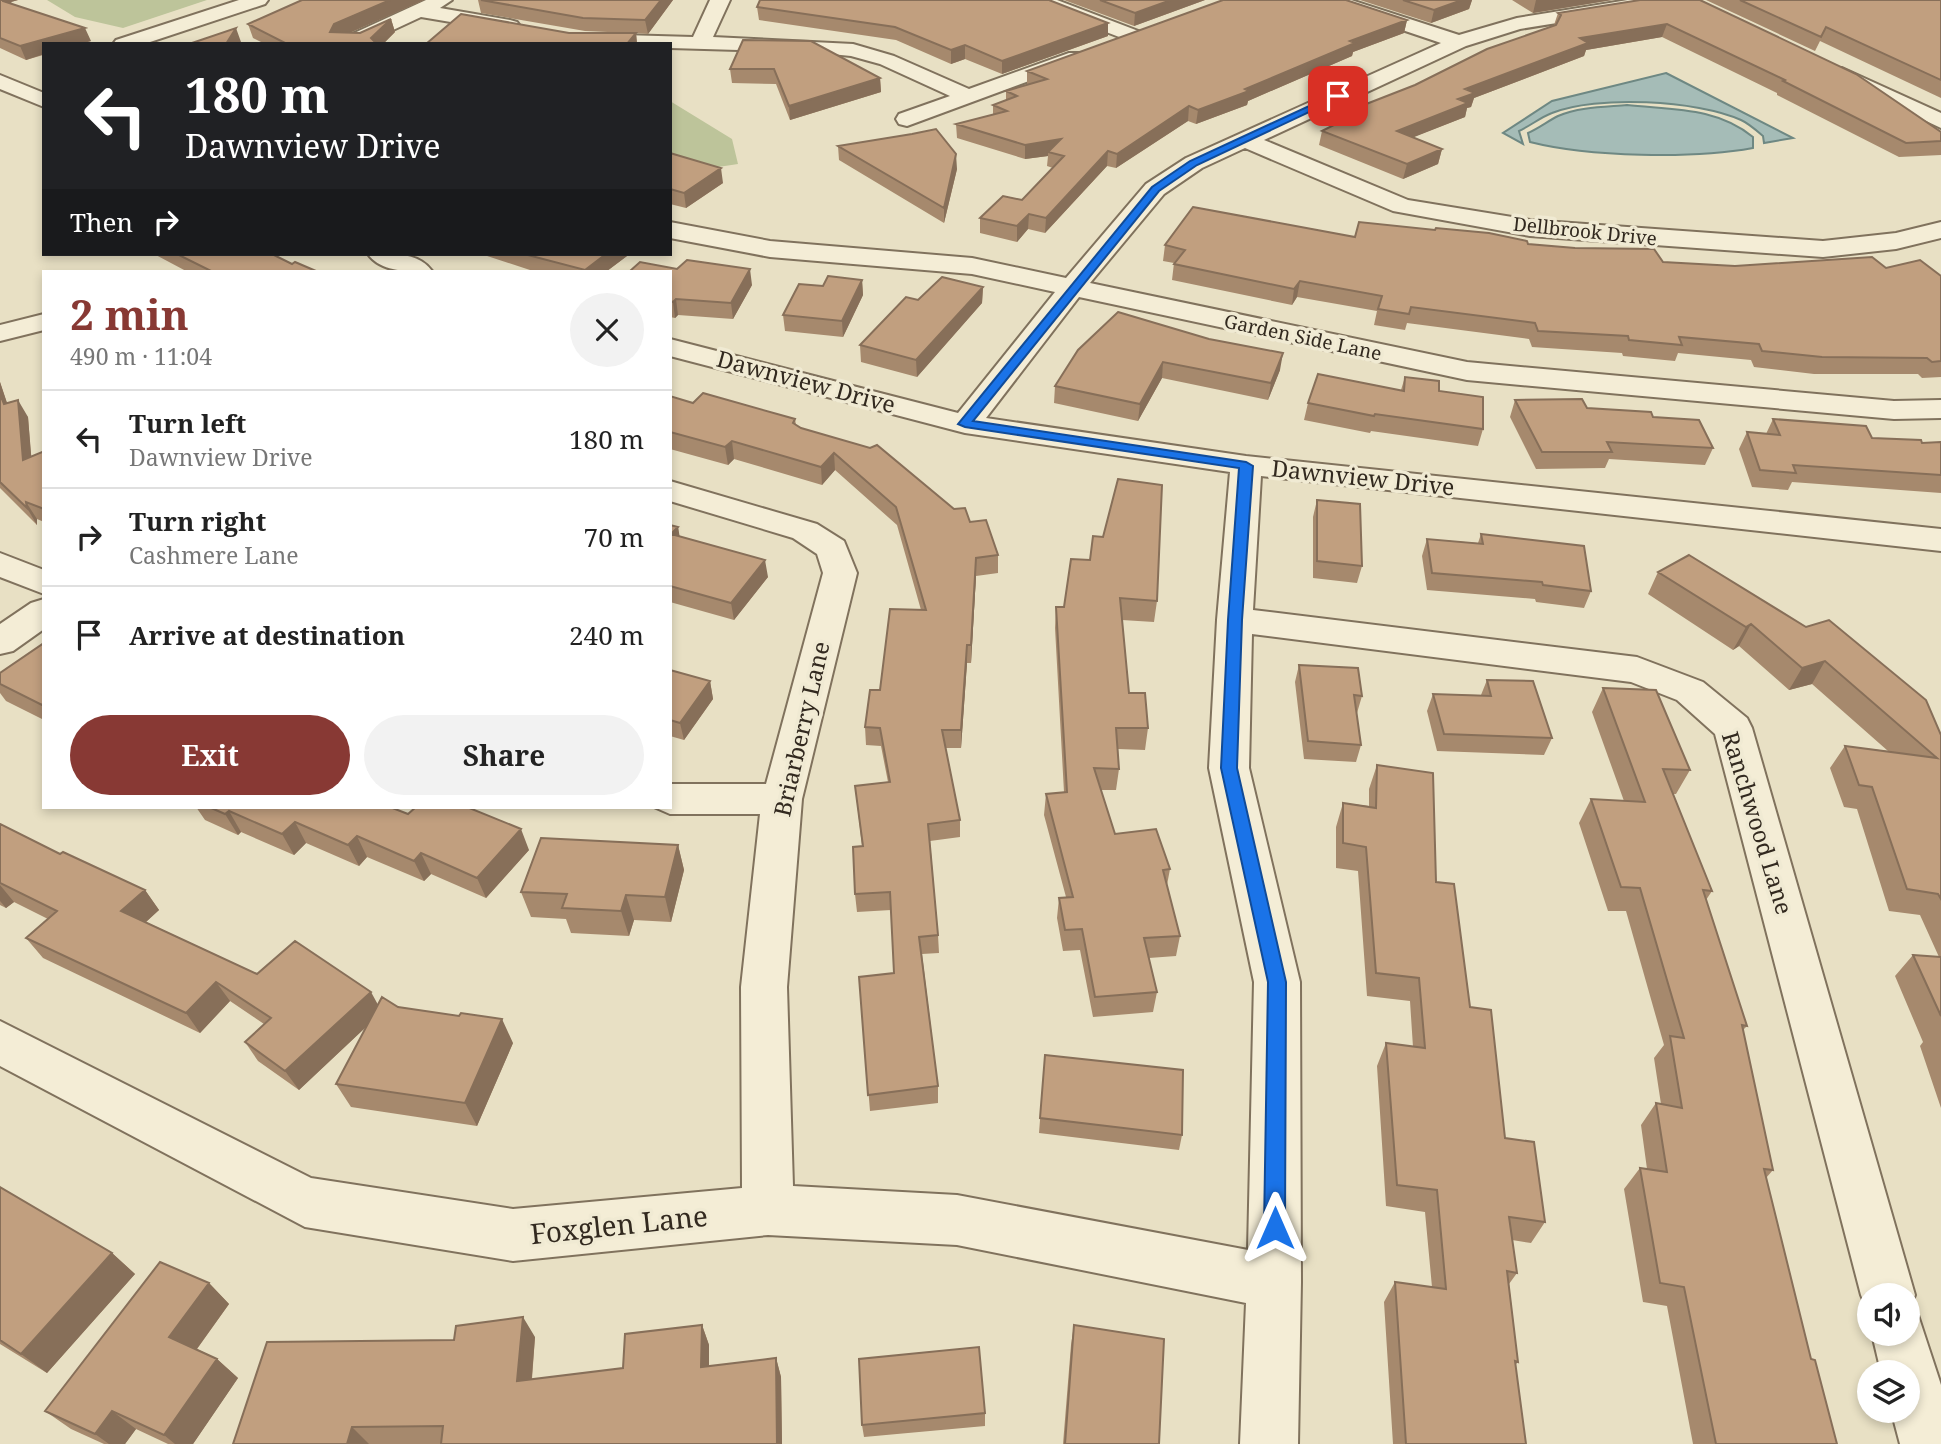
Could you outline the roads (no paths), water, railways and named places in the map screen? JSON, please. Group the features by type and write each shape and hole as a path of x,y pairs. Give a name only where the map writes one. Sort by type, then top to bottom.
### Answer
{"street":[{"path":"351,42 442,0"},
{"path":"701,43 720,0"},
{"path":"1040,0 1134,36"},
{"path":"1332,0 1459,42"},
{"path":"965,424 1072,288 1155,189 1194,163 1459,42 1517,24 1663,0"},
{"path":"131,42 267,2"},
{"path":"164,42 267,2"},
{"path":"422,11 531,30"},
{"path":"907,119 1159,27"},
{"path":"571,37 618,42"},
{"path":"672,43 811,46 853,50 887,60 968,96"},
{"path":"1819,63 1941,121"},
{"path":"14,85 42,100"},
{"name":"Dellbrook Drive","path":"1242,139 1402,206 1530,228 1823,249 1896,241 1941,230"},
{"name":"Garden Side Lane","path":"672,230 770,249 972,266 1467,371 1894,410 1941,409"},
{"path":"385,256 417,270"},
{"path":"0,333 42,322"},
{"name":"Dawnview Drive","path":"672,348 965,424 1246,466 1941,540"},
{"path":"1246,466 1235,620 1229,768 1277,982 1274,1282 1269,1444"},
{"name":"Briarberry Lane","path":"672,492 805,531 832,549 840,573 782,799 764,987 768,1210"},
{"path":"0,564 42,582"},
{"path":"0,642 42,612"},
{"name":"Ranchwood Lane","path":"1235,620 1637,670 1690,691 1733,728 1885,1283"},
{"path":"672,799 782,799"},
{"name":"Foxglen Lane","path":"0,1042 305,1202 513,1235 768,1210 957,1220 1274,1282"},
{"path":"1902,1346 1929,1444"}],"water":[{"path":"1666,73 1793,138 1764,143 1763,136 1749,125 1722,113 1646,102 1594,104 1552,113 1519,131 1523,144 1503,133 1552,101"},
{"path":"1627,105 1677,109 1724,120 1753,137 1753,148 1701,154 1641,155 1581,151 1530,142 1528,133 1558,116 1583,109"}]}
